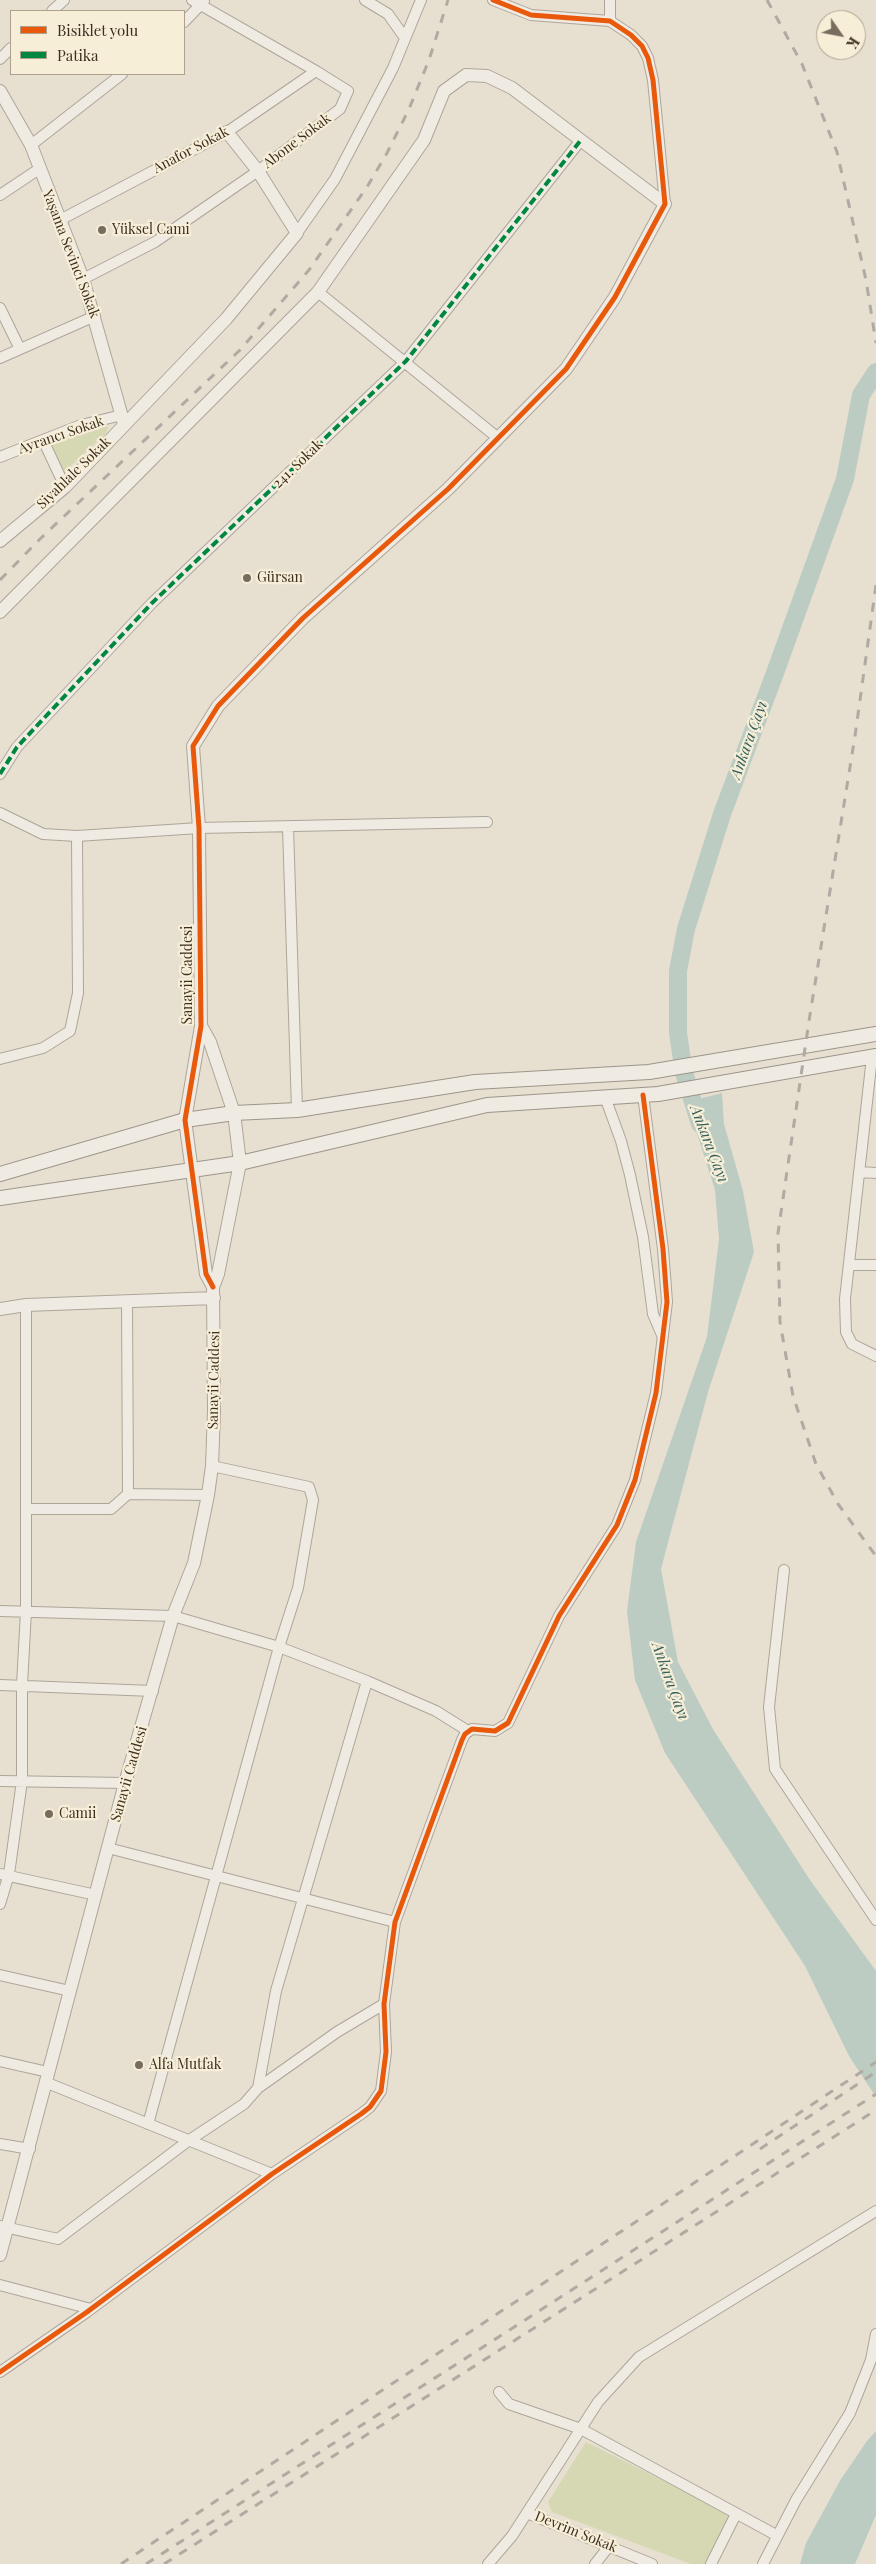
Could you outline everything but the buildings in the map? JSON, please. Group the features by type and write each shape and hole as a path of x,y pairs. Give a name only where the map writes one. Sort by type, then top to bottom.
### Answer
{"main road":[{"path":"0,1174 185,1120 234,1113 297,1110 475,1082 648,1072 876,1034"},
{"path":"0,1198 240,1163 487,1105 658,1094 874,1056"}],"street":[{"path":"53,10 64,0"},
{"name":"Abone Sokak","path":"83,279 155,242 258,170 340,109 348,91 203,3 192,0"},
{"path":"365,0 388,14 406,38"},
{"path":"227,132 258,170 296,233 334,179 393,68 421,0"},
{"path":"493,0 531,15 610,22 631,34 648,58 653,80 665,204"},
{"path":"610,0 610,22"},
{"path":"185,21 203,3"},
{"path":"0,59 10,49"},
{"name":"Anafor Sokak","path":"60,220 227,132 316,71"},
{"path":"31,145 121,75"},
{"path":"0,612 318,292 424,140 444,91 466,75 486,76 512,88 616,169 665,204"},
{"name":"Yaşama Sevinci Sokak","path":"0,91 31,145 83,279 123,419"},
{"name":"241. Sokak","path":"0,774 17,747 152,603 406,361 581,140"},
{"path":"1,193 39,169"},
{"name":"Sanayii Caddesi","path":"214,1293 206,1274 185,1120 201,1026 199,828 193,746 218,706 303,618 448,489 566,369 615,297 665,204"},
{"name":"Siyahlale Sokak","path":"0,541 64,487 123,419 226,319 296,233"},
{"path":"318,292 406,361 498,438"},
{"path":"0,308 20,349"},
{"path":"0,358 95,316"},
{"name":"Ayrancı Sokak","path":"0,457 81,425 123,419"},
{"path":"43,440 64,487"},
{"path":"0,813 43,834 77,836 199,828 488,822"},
{"path":"288,826 297,1110"},
{"path":"0,1059 43,1048 70,1031 78,993 77,836"},
{"name":"Sanayii Caddesi","path":"0,2255 3,2227 30,2149 46,2077 108,1848 173,1616 194,1563 208,1496 212,1466 214,1293 240,1163 234,1113 210,1042 201,1026"},
{"path":"874,1056 871,1097 859,1172 845,1299 846,1332 852,1344 876,1356"},
{"path":"0,1611 173,1616 279,1647 436,1711 468,1731 478,1729 496,1731 508,1723 559,1616 618,1525 632,1488 653,1407 662,1357 662,1335 667,1302 666,1280 643,1095"},
{"path":"605,1097 621,1141 630,1175 643,1237 653,1314 662,1335"},
{"path":"859,1172 876,1173"},
{"path":"848,1264 876,1266"},
{"path":"0,1309 26,1305 127,1301 214,1293"},
{"path":"127,1301 128,1494"},
{"path":"0,1904 22,1781 22,1684 26,1611 26,1305"},
{"path":"148,2124 218,1876 279,1647 298,1588 313,1500 309,1487 212,1466"},
{"path":"26,1509 111,1510 128,1494 208,1496"},
{"path":"784,1570 769,1706 775,1769 876,1920"},
{"path":"258,2088 276,1990 366,1681"},
{"path":"0,1685 22,1684 153,1691"},
{"path":"0,2372 91,2309 272,2174 360,2114 376,2100 383,2080 386,2052 384,2004 394,1922 462,1740 468,1731"},
{"path":"0,1781 126,1784"},
{"path":"108,1848 394,1922"},
{"path":"4,1874 96,1895"},
{"path":"0,1975 70,1991"},
{"path":"3,2227 58,2239 188,2141 244,2104 258,2088 337,2032 384,2004"},
{"path":"0,2060 46,2077 148,2124 272,2174"},
{"path":"0,2144 30,2149"},
{"path":"488,2564 512,2536 598,2402 639,2357 876,2211"},
{"path":"0,2285 91,2309"},
{"path":"763,2564 776,2535 850,2413 871,2360 876,2334"},
{"path":"499,2392 509,2404 581,2429 776,2535"},
{"name":"Devrim Sokak","path":"527,2513 610,2545 652,2564"},
{"path":"711,2564 736,2514"},
{"path":"595,2564 610,2545"}],"green space":[{"path":"105,425 108,427 107,432 62,474 51,444"},
{"path":"586,2442 728,2513 730,2516 707,2564 691,2564 552,2512 548,2502"}],"water":[{"path":"722,1093 724,1124 743,1191 754,1252 708,1392 661,1569 678,1662 714,1731 810,1880 876,1971 876,2097 849,2056 805,1966 665,1753 635,1680 627,1611 636,1542 707,1337 719,1239 715,1190 687,1102"},
{"path":"876,2431 876,2515 855,2564 800,2564 806,2543 841,2479"}],"waterway":[{"name":"Ankara Çayı","path":"700,1124 684,1073 678,1033 678,971 686,929 722,814 845,479 861,395 876,372"}],"railway":[{"path":"0,580 40,539 240,350 309,270 367,187 387,153 409,109 429,60 448,0"},
{"path":"767,0 802,64 837,152 866,280 876,343"},
{"path":"876,585 855,736 809,1021 778,1233 780,1322 793,1396 816,1464 838,1504 876,1556"},
{"path":"121,2564 876,2062"},
{"path":"760,2149 876,2072"},
{"path":"146,2564 876,2094"},
{"path":"164,2564 876,2110"}],"marked path":[{"path":"0,774 17,747 152,603 406,361 581,140"}],"cycle path":[{"path":"213,1287 206,1274 185,1120 201,1026 199,828 193,746 218,706 303,618 448,489 566,369 615,297 665,204 653,80 648,58 642,46 631,35 610,21 531,15 493,0"},
{"path":"0,2372 87,2312 272,2174 361,2114 370,2107 381,2091 386,2052 384,2004 395,1922 462,1740 465,1734 472,1729 495,1731 508,1723 559,1616 617,1525 635,1480 656,1393 667,1302 663,1249 643,1095"}],"place":[{"name":"Yüksel Cami","path":"102,230"},
{"name":"Gürsan","path":"247,578"},
{"name":"Camii","path":"49,1814"},
{"name":"Alfa Mutfak","path":"139,2065"}]}
